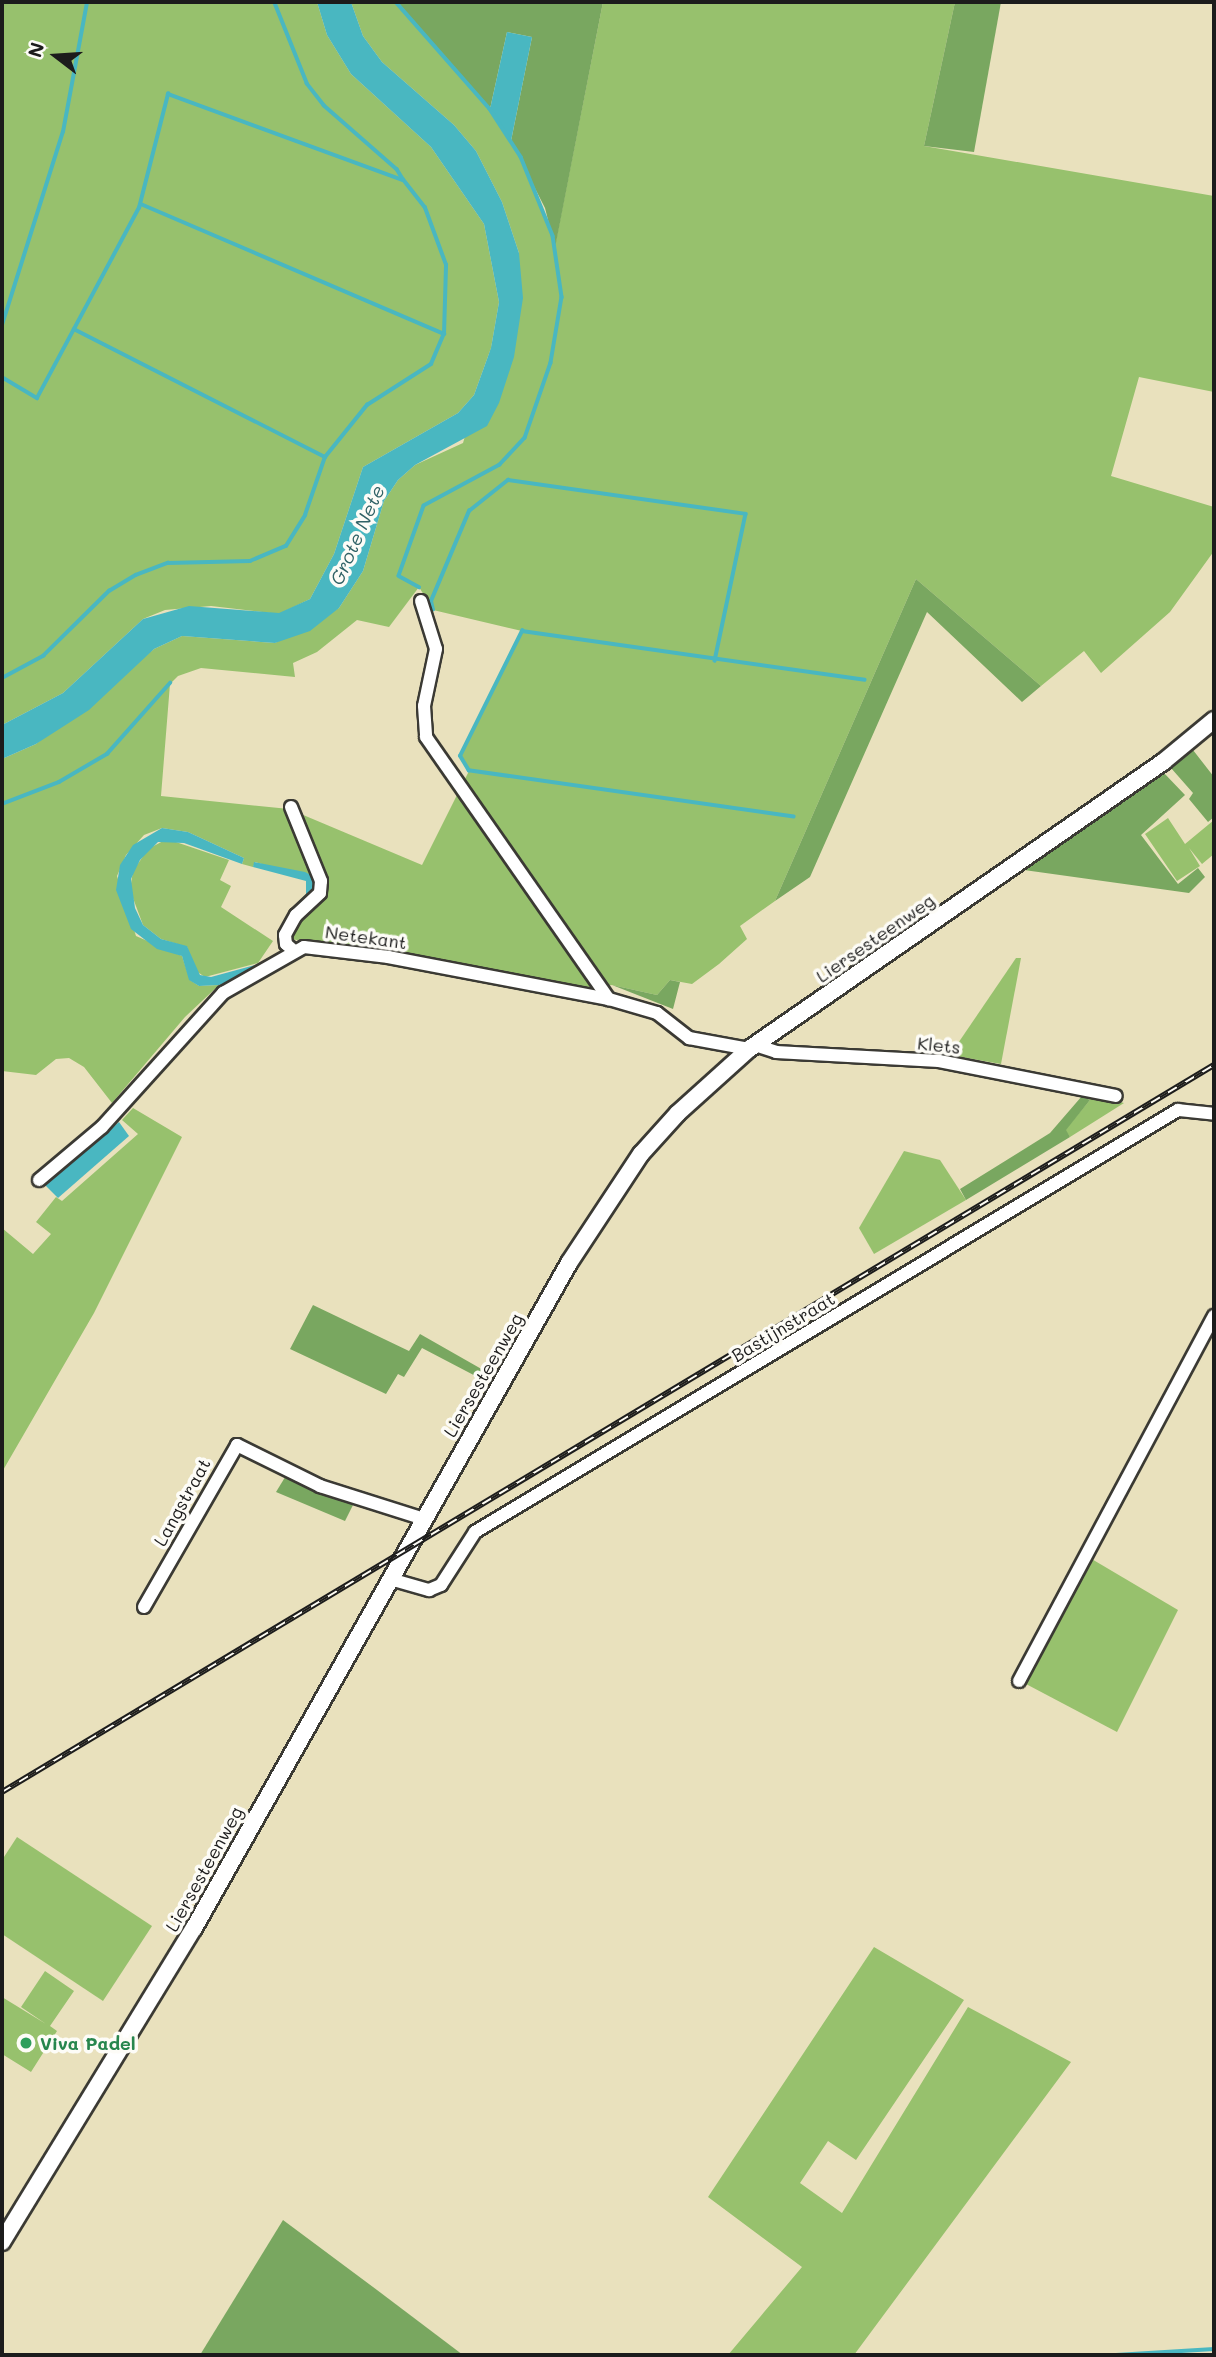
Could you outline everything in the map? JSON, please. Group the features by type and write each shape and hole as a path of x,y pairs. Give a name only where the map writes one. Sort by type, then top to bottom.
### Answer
{"street":[{"path":"421,601 436,649 423,729 433,750 609,999"},
{"name":"Liersesteenweg","path":"2,2242 194,1928 580,1244 622,1179 678,1113 752,1047 1163,762 1214,720"},
{"path":"39,1180 102,1127 223,993 277,966 294,951 286,944 285,935 296,915 320,893 321,881 291,807"},
{"name":"Netekant","path":"294,951 304,947 388,957 609,999 657,1013 689,1038 752,1047"},
{"name":"Klets","path":"752,1047 776,1052 939,1061 1116,1096"},
{"name":"Bastijnstraat","path":"390,1578 429,1590 441,1586 475,1532 1178,1110 1214,1114"},
{"path":"1020,1681 1214,1316"},
{"name":"Langstraat","path":"144,1607 237,1445 320,1486 424,1519"}],"green space":[{"path":"2,2 317,2 327,35 351,74 431,147 484,224 499,302 491,348 474,395 458,413 363,467 334,554 310,599 279,614 211,606 165,610 143,619 63,693 2,725"},
{"path":"351,2 396,2 490,109 530,174 555,246 603,2 955,2 924,146 1214,196 1214,392 1139,377 1111,476 1214,507 1214,551 1170,612 1101,673 1084,651 1041,686 916,579 775,901 740,926 747,939 692,984 670,980 657,995 612,985 585,989 291,939 290,931 315,880 255,862 253,867 242,864 244,858 188,832 162,828 144,835 126,855 117,876 136,936 182,956 190,980 199,986 219,985 185,1017 112,1103 84,1067 69,1058 56,1059 36,1075 2,1071 2,759 36,744 154,649 182,636 275,643 339,608 363,571 384,501 398,480 415,465 463,443 519,253 502,202 476,151 454,125 382,62 363,36","holes":["419,587 433,610 522,631 460,756 469,771 422,865 289,809 161,796 170,684 178,676 201,668 295,677 293,663 317,652 357,620 389,627"]},
{"path":"396,2 603,2 555,248 545,208 511,141 532,37 507,32 490,109"},
{"path":"955,2 1001,2 974,152 924,146"},
{"path":"916,579 1041,686 1022,702 927,612 810,877 775,901"},
{"path":"1193,750 1214,777 1214,817 1208,822 1189,799 1193,793 1171,768"},
{"path":"1163,772 1185,795 1141,835 1178,884 1198,868 1205,877 1189,893 1024,870"},
{"path":"1168,818 1185,844 1214,820 1214,854 1202,864 1189,848 1200,866 1177,881 1145,834"},
{"path":"167,839 229,860 220,880 231,886 221,907 273,941 258,963 205,977 196,971 187,947 161,939 143,925 130,890 133,871 148,849"},
{"path":"1016,958 1021,958 1001,1064 950,1055"},
{"path":"670,980 680,982 673,1009 612,985 657,995"},
{"path":"1084,1092 1124,1103 1070,1137 1065,1130 1090,1100 1082,1096"},
{"path":"1082,1096 1090,1100 1066,1130 1070,1137 966,1200 960,1189 1050,1133"},
{"path":"133,1108 182,1137 94,1313 2,1472 2,1228 33,1254 51,1234 36,1222 56,1197 62,1201 138,1134 122,1120"},
{"path":"904,1151 940,1160 966,1200 874,1254 859,1228"},
{"path":"313,1305 409,1351 420,1334 492,1375 487,1382 422,1348 404,1377 398,1374 386,1394 290,1349"},
{"path":"287,1474 353,1505 345,1521 276,1492"},
{"path":"1090,1558 1178,1610 1117,1732 1026,1684"},
{"path":"17,1837 152,1926 103,2001 2,1934 2,1860"},
{"path":"874,1947 964,2000 856,2160 828,2141 800,2183 842,2213 968,2007 1071,2062 854,2355 728,2355 802,2267 708,2197"},
{"name":"Viva Padel","path":"45,1971 74,1991 50,2026 57,2031 31,2072 2,2054 2,1997 46,2024 21,2007"},
{"path":"283,2220 377,2290 463,2355 200,2355"}],"water":[{"name":"Grote Nete","path":"317,2 351,2 363,36 382,62 454,125 476,151 502,202 519,253 523,298 514,357 499,403 487,426 415,465 398,480 384,501 363,571 339,608 310,631 275,643 182,636 154,649 89,710 36,744 2,759 2,725 63,693 143,619 189,606 279,613 310,599 334,554 363,467 458,413 474,395 491,348 499,302 484,224 431,147 351,74 327,35"},
{"path":"507,32 532,37 511,141 490,109"},
{"path":"162,828 188,832 244,858 242,864 184,843 158,842 140,860 131,879 135,908 143,925 161,939 187,946 200,975 211,977 259,964 253,973 219,985 199,986 189,980 182,956 157,949 131,929 116,890 120,865 133,845"},
{"path":"254,862 305,872 314,877 316,888 302,906 299,901 306,894 306,881 253,867"},
{"path":"119,1122 129,1136 58,1198 45,1185"}],"waterway":[{"path":"2,325 63,132 87,2"},
{"path":"2,377 37,398 139,208 168,94 403,180 397,170 324,106 307,84 274,2"},
{"path":"396,2 490,109 521,157 553,236 562,297 551,363 525,438 500,465 424,506 399,576 419,587"},
{"path":"141,204 444,334 446,265 425,208 403,180"},
{"path":"74,329 325,457 367,405 431,364 444,334"},
{"path":"2,678 43,656 109,591 136,575 168,563 250,561 286,546 305,515 325,457"},
{"path":"433,610 431,601 469,511 508,480 746,514 715,661"},
{"path":"794,817 469,771 460,756 522,631 865,680"},
{"path":"2,804 59,782 107,754 170,683"},
{"path":"1116,2355 1214,2349"},
{"path":"968,2355 992,2355"}],"railway":[{"path":"2,1792 1214,1065"}],"place":[{"name":"Viva Padel","path":"26,2043"}]}
